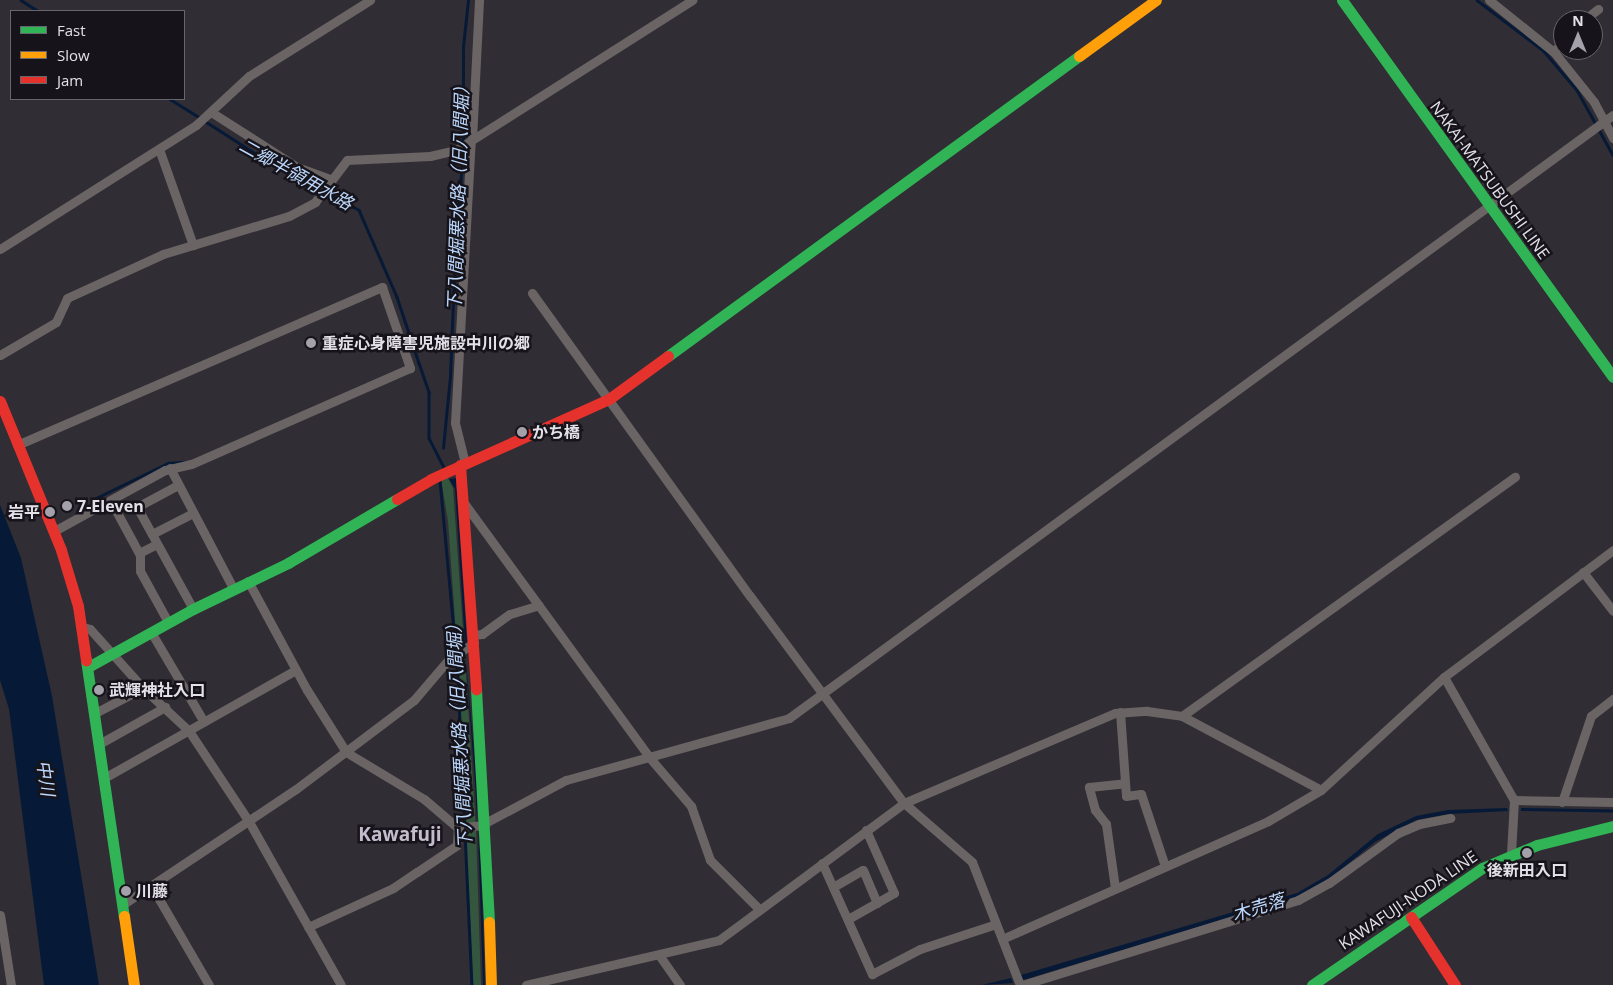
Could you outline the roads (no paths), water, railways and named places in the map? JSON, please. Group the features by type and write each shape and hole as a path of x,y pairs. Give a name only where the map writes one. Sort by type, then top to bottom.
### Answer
{"street":[{"path":"0,249 159,150 196,125 249,76 370,0"},
{"path":"479,0 455,423 464,503 468,645 491,985"},
{"path":"0,355 56,322 67,298 163,254 280,221 315,202 328,181 352,158 430,156 456,150 692,0"},
{"path":"88,668 168,622 233,588 288,563 437,476 609,399 1156,0"},
{"name":"NAKAI-MATSUBUSHI LINE","path":"1342,0 1613,377"},
{"path":"1489,0 1553,51"},
{"path":"1560,60 1604,122 1613,138"},
{"path":"211,112 297,167 328,181"},
{"path":"248,581 296,670 346,752 424,799 458,828 479,825 566,780 781,722 1604,122"},
{"path":"159,150 194,245"},
{"path":"17,445 382,287 410,368 191,464 170,468 54,531"},
{"path":"532,293 750,596 824,691 904,803 972,862 1012,967 1021,985 1298,900 1329,883 1398,833 1419,824 1450,818"},
{"path":"0,401 69,570 82,627 134,985"},
{"path":"170,468 233,588"},
{"path":"1182,716 1515,477"},
{"path":"178,485 137,507 193,609"},
{"path":"464,503 650,756 691,806 710,860 759,909"},
{"path":"114,507 139,553 140,571 168,622"},
{"path":"152,534 193,513"},
{"path":"139,553 157,544"},
{"path":"1002,939 1268,821 1321,790 1444,677 1613,550"},
{"path":"1583,572 1613,611"},
{"path":"122,905 346,752 414,700 449,659 482,634 510,614 539,605"},
{"path":"82,627 90,629 143,688 188,731 248,820 341,985"},
{"path":"151,632 204,722"},
{"path":"104,778 296,670"},
{"path":"1444,677 1514,800 1512,854"},
{"path":"95,713 143,688"},
{"path":"1562,802 1591,716 1613,699"},
{"path":"100,744 165,707"},
{"path":"526,985 719,940 904,803 1120,712 1147,711 1182,716 1321,790"},
{"path":"1120,712 1126,796 1141,794 1165,866"},
{"path":"1114,888 1106,824 1095,810 1090,787 1126,784"},
{"path":"1514,800 1613,802"},
{"name":"KAWAFUJI-NODA LINE","path":"1318,983 1476,872 1512,854 1613,826"},
{"path":"308,927 393,888 457,845 458,828"},
{"path":"848,919 894,893 866,830"},
{"path":"822,863 872,974 920,949 996,924"},
{"path":"833,887 863,870 878,903"},
{"path":"152,886 209,985"},
{"path":"0,915 11,985"},
{"path":"1411,917 1455,985"},
{"path":"659,955 680,985"}],"water":[{"path":"456,478 467,642 465,643 455,489 449,479"},
{"name":"中川","path":"0,505 21,558 52,696 99,985 44,985 9,709 0,680"},
{"path":"465,652 477,782 477,822 475,782"},
{"name":"木売落","path":"1507,808 1508,811 1448,814 1416,820 1375,842 1329,879 1298,897 1023,980 1021,975 1297,893 1328,875 1378,834 1416,816 1448,810"},
{"path":"1521,808 1613,810 1613,813 1521,811"},
{"path":"478,831 481,865 485,985 483,985"},
{"path":"1011,978 1013,983 982,985"}],"waterway":[{"name":"二郷半領用水路","path":"21,0 36,10"},
{"name":"下八間堀悪水路（旧八間堀）","path":"463,143 463,47 468,0"},
{"path":"1477,0 1544,51 1577,90 1613,155"},
{"name":"二郷半領用水路","path":"172,100 200,118"},
{"name":"二郷半領用水路","path":"205,121 267,161 359,210 397,297 429,392 429,438 445,469"},
{"name":"下八間堀悪水路（旧八間堀）","path":"443,448 450,376 455,249 463,149"},
{"path":"92,500 168,463 184,462"},
{"name":"下八間堀悪水路（旧八間堀）","path":"440,480 456,651"},
{"name":"下八間堀悪水路（旧八間堀）","path":"457,656 472,985"}],"place":[{"name":"重症心身障害児施設中川の郷","path":"311,343"},
{"name":"かち橋","path":"522,432"},
{"name":"7-Eleven","path":"67,506"},
{"name":"岩平","path":"50,512"},
{"name":"武輝神社入口","path":"99,690"},
{"name":"後新田入口","path":"1527,853"},
{"name":"川藤","path":"126,891"}],"district":[{"name":"Kawafuji","path":"400,835"}]}
